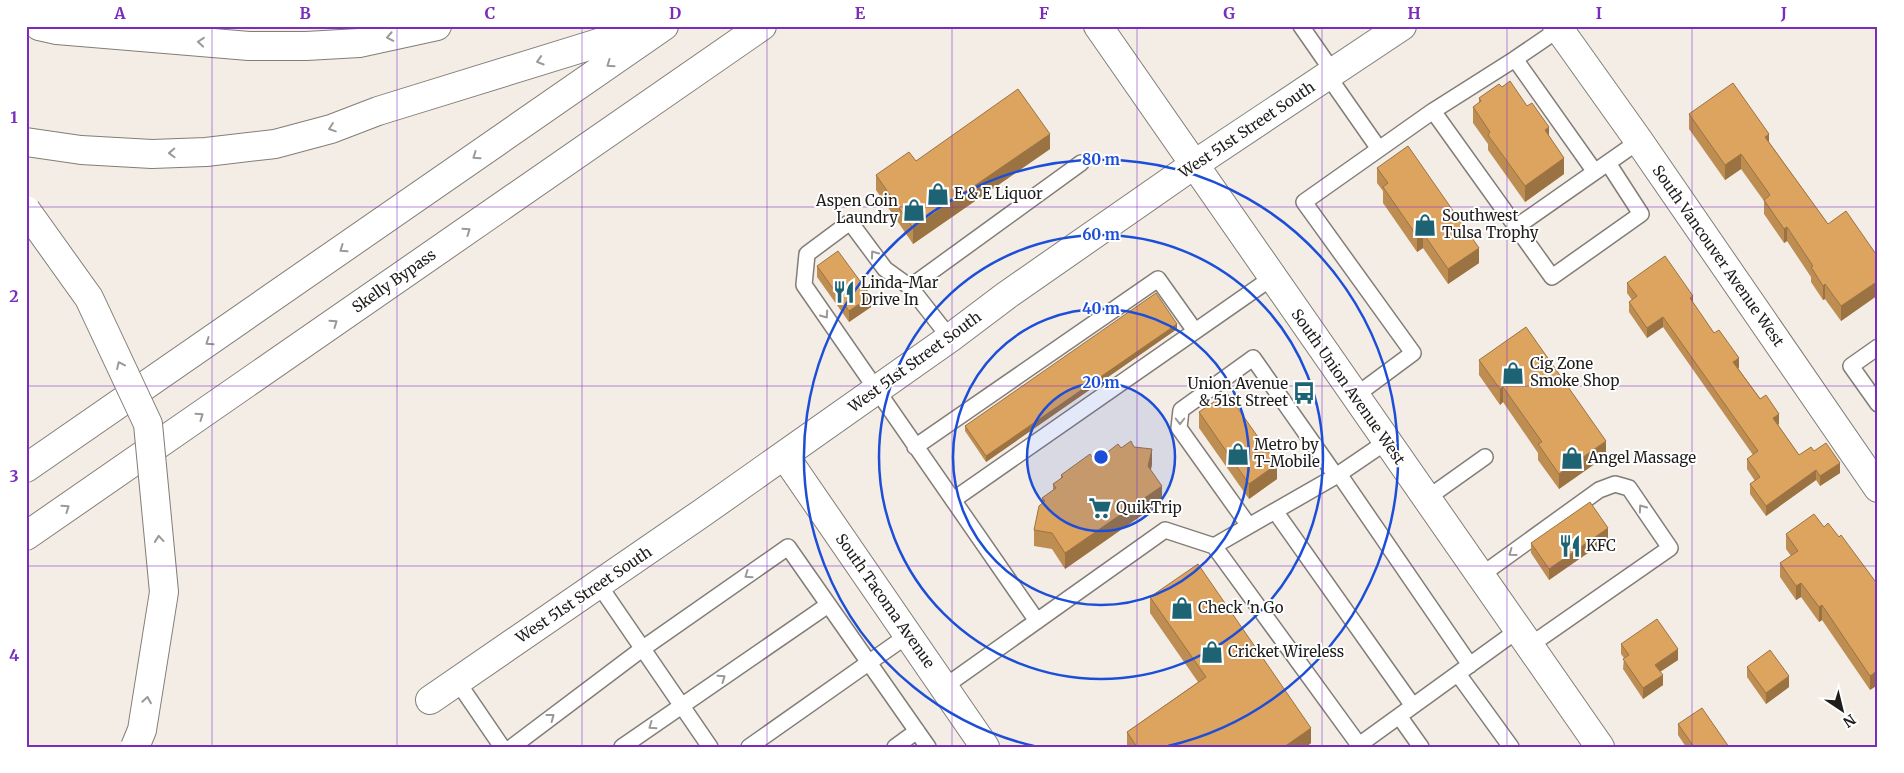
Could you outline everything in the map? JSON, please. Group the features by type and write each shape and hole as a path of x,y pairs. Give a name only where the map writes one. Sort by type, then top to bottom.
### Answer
{"main road":[{"path":"40,26 57,30 250,46 306,46 359,43 437,26"},
{"path":"26,142 81,150 152,154 206,152 275,144 331,129 378,111 653,26"},
{"path":"26,468 664,26"},
{"name":"Skelly Bypass","path":"26,536 762,26"},
{"name":"South Union Avenue West","path":"1098,26 1600,747"},
{"name":"West 51st Street South","path":"430,700 599,586 1195,164 1402,26"},
{"name":"South Vancouver Avenue West","path":"1558,27 1639,141 1878,488"},
{"path":"26,210 89,298 148,424 164,592 142,730 135,747"},
{"name":"South Tacoma Avenue","path":"784,455 986,747"}],"lane":[{"path":"1301,26 1379,149"},
{"path":"1354,396 1414,353 1304,202 1432,111 1515,59 1558,27"},
{"path":"1515,59 1594,172"},
{"path":"1432,111 1552,277 1642,214 1608,163"},
{"path":"1516,227 1639,141"},
{"path":"910,287 1081,163"},
{"path":"950,338 910,287 885,269 850,222 807,254 804,286 1036,621"},
{"path":"953,500 1272,277"},
{"path":"915,447 1158,279 1195,331"},
{"path":"1878,347 1851,366 1878,404"},
{"path":"1249,526 1179,428 1181,410 1253,358 1338,475 1464,670 1511,747"},
{"path":"1214,546 1338,475 1386,442"},
{"path":"1426,499 1485,457"},
{"path":"944,687 1165,530 1214,546 1358,746 1464,670 1523,638 1670,548 1629,488 1615,484 1599,490 1480,576"},
{"path":"1275,511 1413,706"},
{"path":"512,747 642,648 788,547 928,747"},
{"path":"599,586 710,747"},
{"path":"622,747 828,605"},
{"path":"754,745 908,635"},
{"path":"457,681 502,747"},
{"path":"1399,716 1421,747"},
{"path":"895,747 917,731"}],"building":[{"path":"1510,81 1527,106 1532,103 1549,127 1545,130 1564,158 1525,186 1488,135 1490,132 1473,107 1481,101 1479,98 1499,84 1502,87"},
{"path":"1733,83 1769,134 1765,137 1828,224 1846,211 1878,257 1878,281 1841,306 1825,284 1823,286 1811,267 1813,266 1787,227 1784,229 1764,200 1770,195 1741,154 1725,165 1689,114"},
{"path":"1018,89 1050,134 913,228 876,175 909,152 916,161"},
{"name":"Southwest Tulsa Trophy","path":"1408,146 1479,248 1448,269 1423,233 1417,236 1383,187 1388,183 1377,168"},
{"name":"Linda-Mar Drive In","path":"838,251 871,296 849,311 817,266"},
{"path":"1665,256 1693,296 1690,298 1714,333 1719,330 1739,358 1733,362 1760,399 1766,395 1779,414 1773,418 1799,455 1811,447 1814,451 1826,443 1840,463 1820,476 1816,470 1766,506 1750,484 1760,477 1747,459 1758,451 1663,317 1647,328 1629,302 1637,296 1627,283"},
{"path":"1156,293 1177,324 986,456 965,426"},
{"path":"1526,327 1606,441 1559,474 1538,444 1542,442 1503,387 1500,389 1479,360"},
{"name":"Metro by T-Mobile","path":"1227,393 1277,464 1249,484 1199,412"},
{"name":"QuikTrip","path":"1131,441 1134,447 1152,449 1148,466 1162,486 1065,553 1052,533 1034,530 1039,506 1045,501 1042,498 1056,488 1053,484 1063,477 1061,475 1090,454 1092,457 1102,450 1105,454 1118,444 1121,448"},
{"name":"KFC","path":"1590,502 1608,528 1549,569 1531,543"},
{"path":"1814,514 1824,527 1828,523 1839,537 1841,535 1878,585 1878,670 1870,676 1822,605 1819,607 1801,583 1796,586 1780,563 1798,551 1786,534"},
{"path":"1198,564 1311,728 1284,747 1137,747 1127,732 1206,677 1150,597"},
{"path":"1657,619 1678,649 1655,665 1663,675 1643,688 1623,659 1629,655 1621,644"},
{"path":"1770,650 1789,676 1766,693 1747,667"},
{"path":"1702,708 1729,747 1694,747 1678,724"}],"place":[{"name":"E & E Liquor","path":"938,194"},
{"name":"Aspen Coin Laundry","path":"914,210"},
{"name":"Southwest Tulsa Trophy","path":"1425,225"},
{"name":"Linda-Mar Drive In","path":"844,292"},
{"name":"Cig Zone Smoke Shop","path":"1513,373"},
{"name":"Union Avenue & 51st Street","path":"1304,393"},
{"name":"Metro by T-Mobile","path":"1238,454"},
{"name":"Angel Massage","path":"1572,458"},
{"name":"QuikTrip","path":"1100,508"},
{"name":"KFC","path":"1570,546"},
{"name":"Check 'n Go","path":"1182,608"},
{"name":"Cricket Wireless","path":"1212,652"}]}
